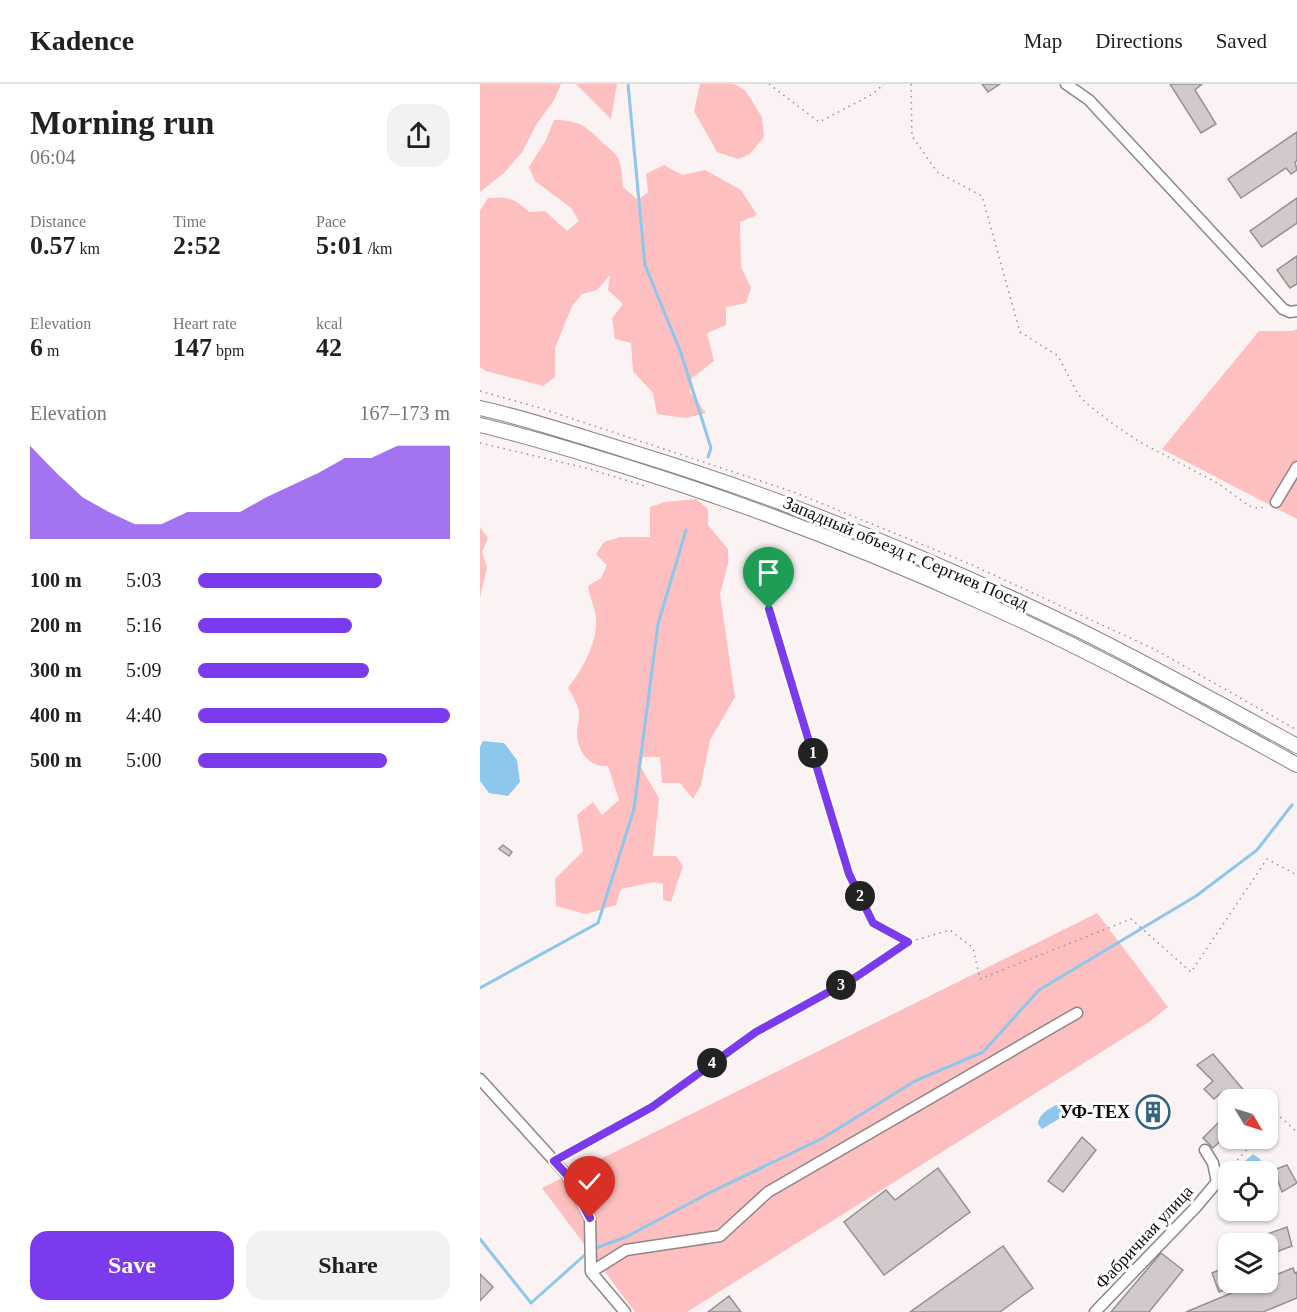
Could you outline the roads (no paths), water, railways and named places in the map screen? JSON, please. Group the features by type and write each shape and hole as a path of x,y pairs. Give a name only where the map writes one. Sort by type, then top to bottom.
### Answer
{"main road":[{"name":"Западный объезд г. Сергиев Посад","path":"480,408 697,472 862,534 989,588 1082,632 1297,746"},
{"name":"Западный объезд г. Сергиев Посад","path":"480,425 696,488 783,519 857,549 984,603 1076,647 1202,712 1297,765"}],"street":[{"path":"1066,84 1089,100 1284,309 1290,312 1297,311"},
{"path":"1276,502 1297,467"},
{"path":"591,1272 626,1250 720,1236 768,1192 1077,1014"},
{"path":"480,1078 567,1175 590,1218 591,1272 626,1312"},
{"name":"Фабричная улица","path":"1095,1312 1217,1182 1213,1163 1205,1150"}],"water":[{"path":"483,741 504,743 517,760 520,782 508,796 489,793 480,781 480,747"},
{"path":"1056,1105 1068,1108 1067,1114 1042,1129 1038,1124 1040,1118"},
{"path":"1253,1154 1261,1161 1245,1161"}],"waterway":[{"path":"628,84 645,265 681,353 711,448 708,457"},
{"path":"480,988 598,923 634,809 658,624 686,530"},
{"path":"593,1249 626,1237 707,1194 823,1138 915,1081 983,1052 1039,990 1196,896 1257,850 1292,805"},
{"path":"480,1239 531,1303 587,1253"}],"place":[{"name":"УФ-ТЕХ","path":"1153,1112"}]}
